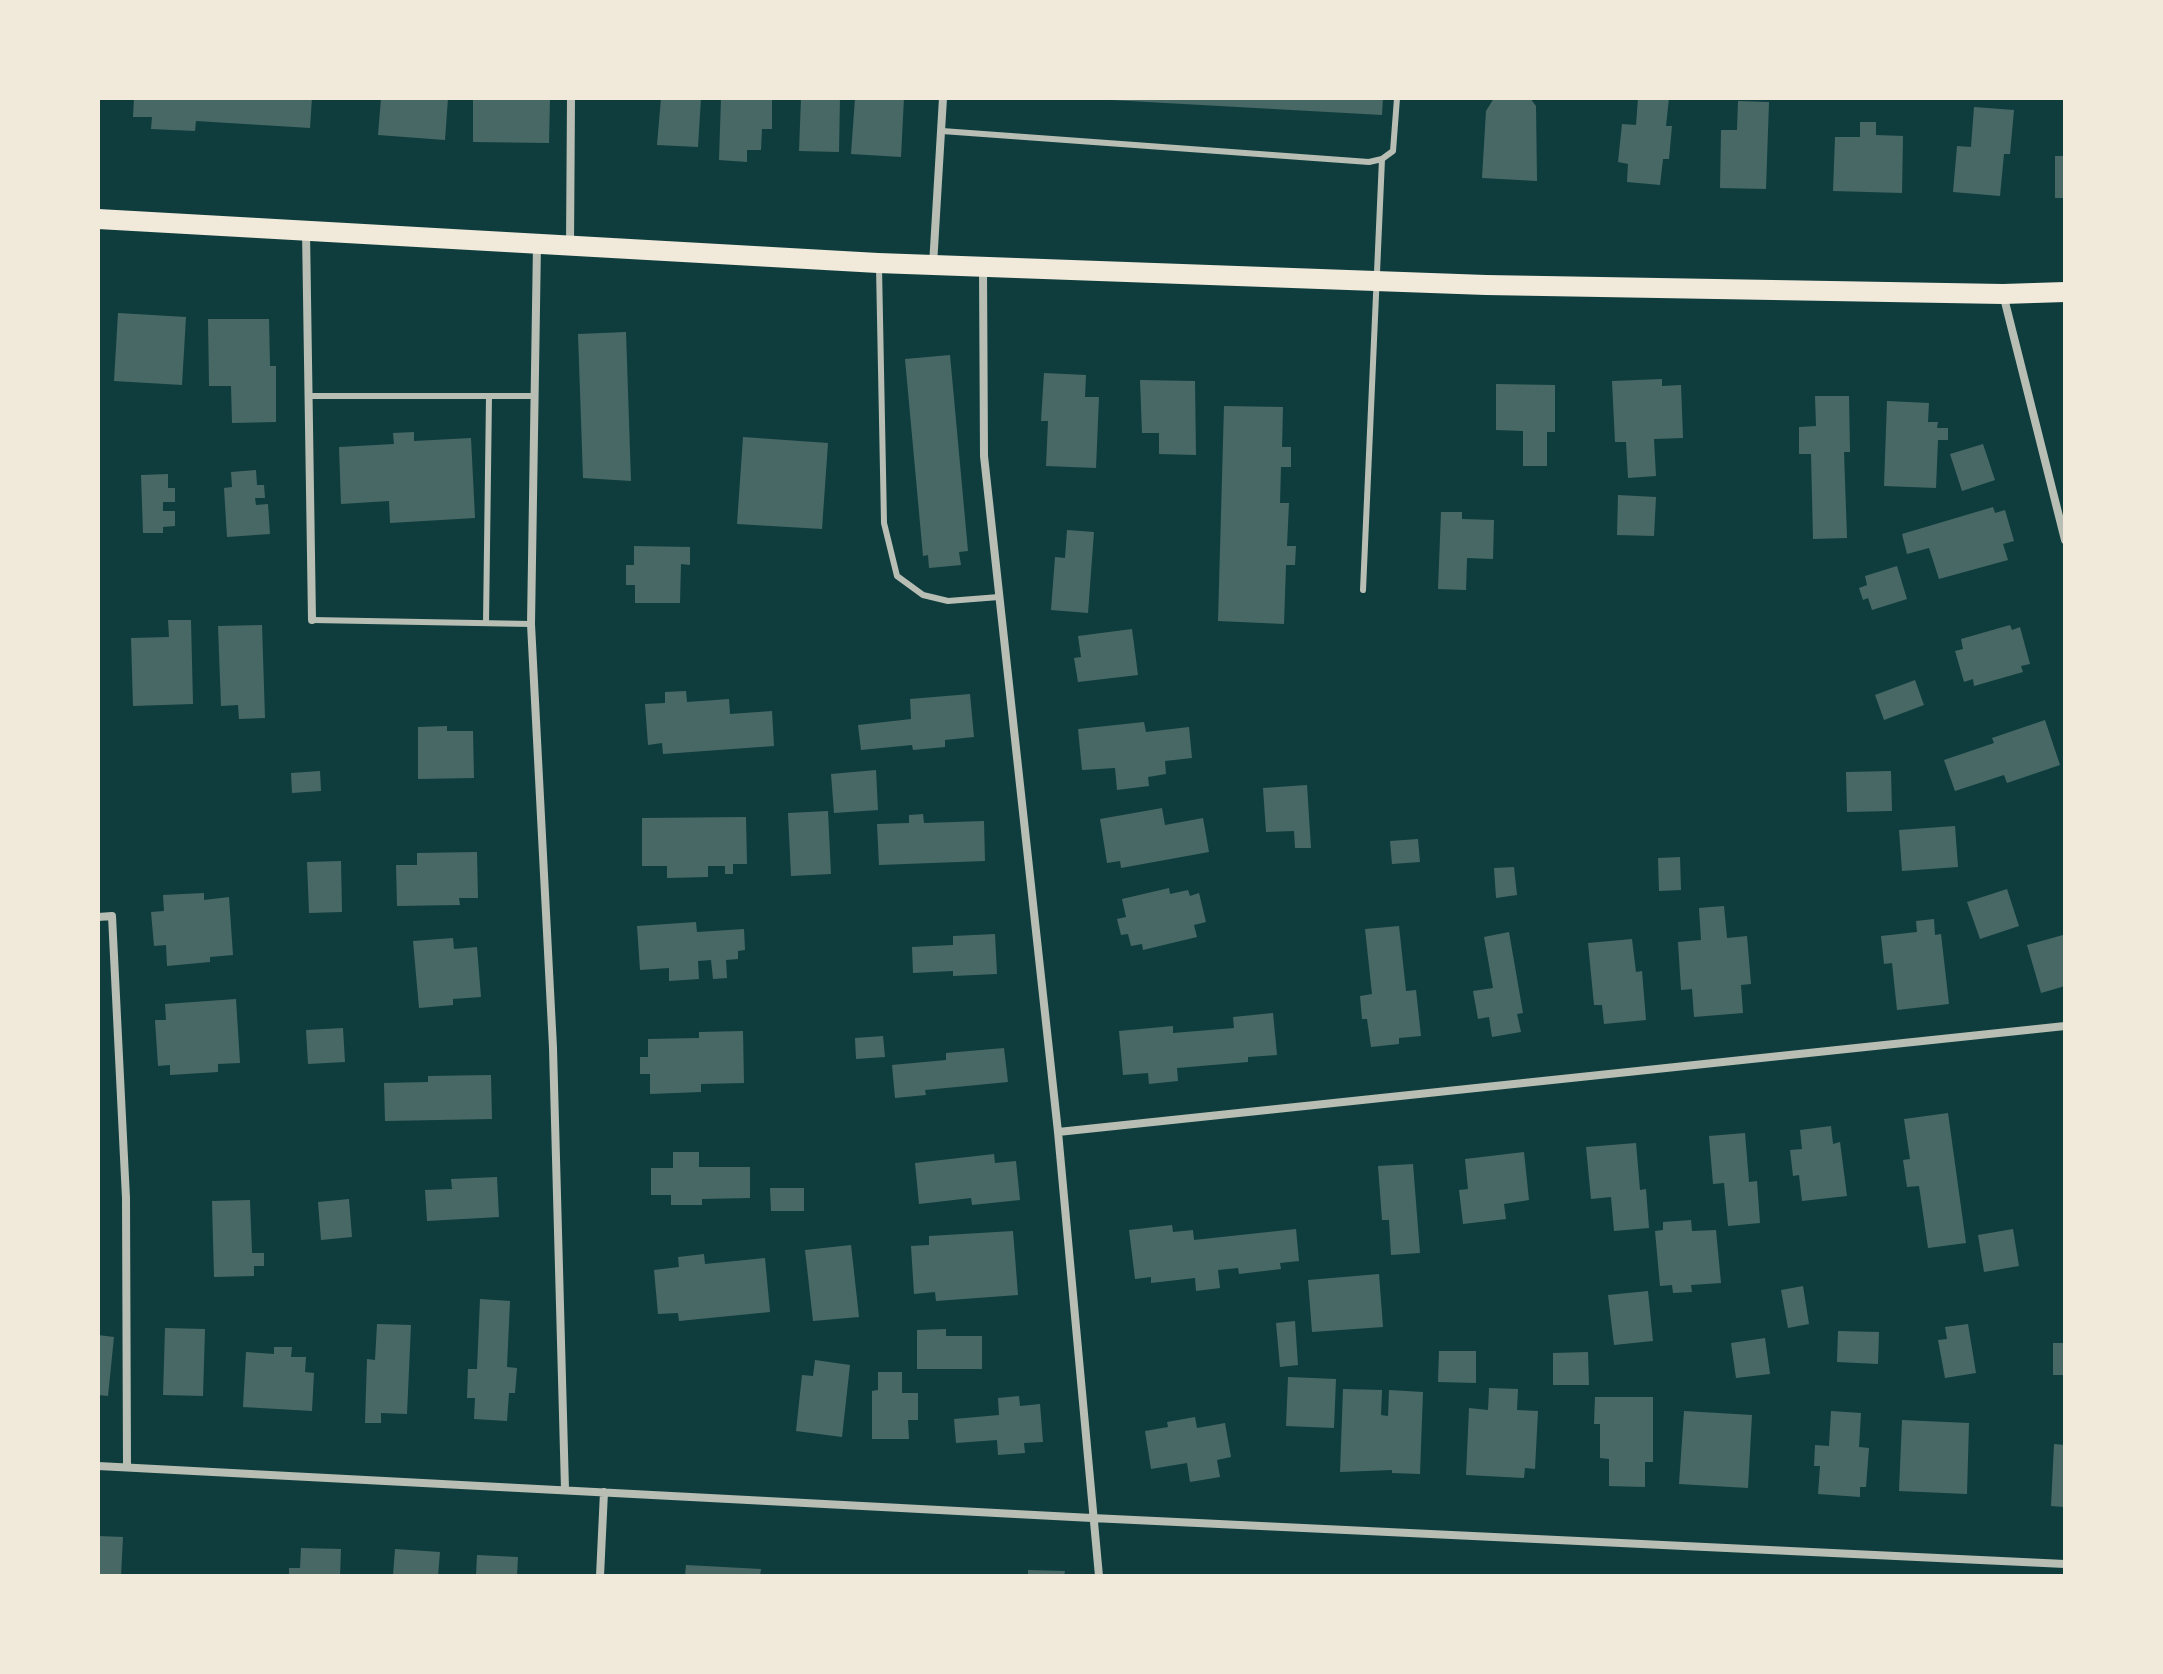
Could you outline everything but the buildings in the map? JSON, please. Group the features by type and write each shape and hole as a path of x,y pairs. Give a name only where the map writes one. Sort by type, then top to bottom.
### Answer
{"main road":[{"path":"98,219 983,267 1376,281 2003,294 2065,292"}],"street":[{"path":"570,245 571,98"},
{"path":"933,265 943,98"},
{"path":"306,230 312,620"},
{"path":"537,243 531,624 553,1048 565,1489"},
{"path":"983,267 984,456 1058,1132 1099,1576"},
{"path":"2003,294 2065,540"},
{"path":"98,917 112,916 126,1198 127,1467"},
{"path":"1058,1132 2065,1026"},
{"path":"98,1466 1092,1518 2065,1564"},
{"path":"600,1576 604,1492"}],"lane":[{"path":"942,131 1369,162 1382,159 1393,151 1397,98"},
{"path":"1363,590 1382,159"},
{"path":"878,263 885,459 884,523 897,576 923,595 948,601 999,597"},
{"path":"309,396 535,396"},
{"path":"486,623 489,396"},
{"path":"312,620 531,624"}]}
